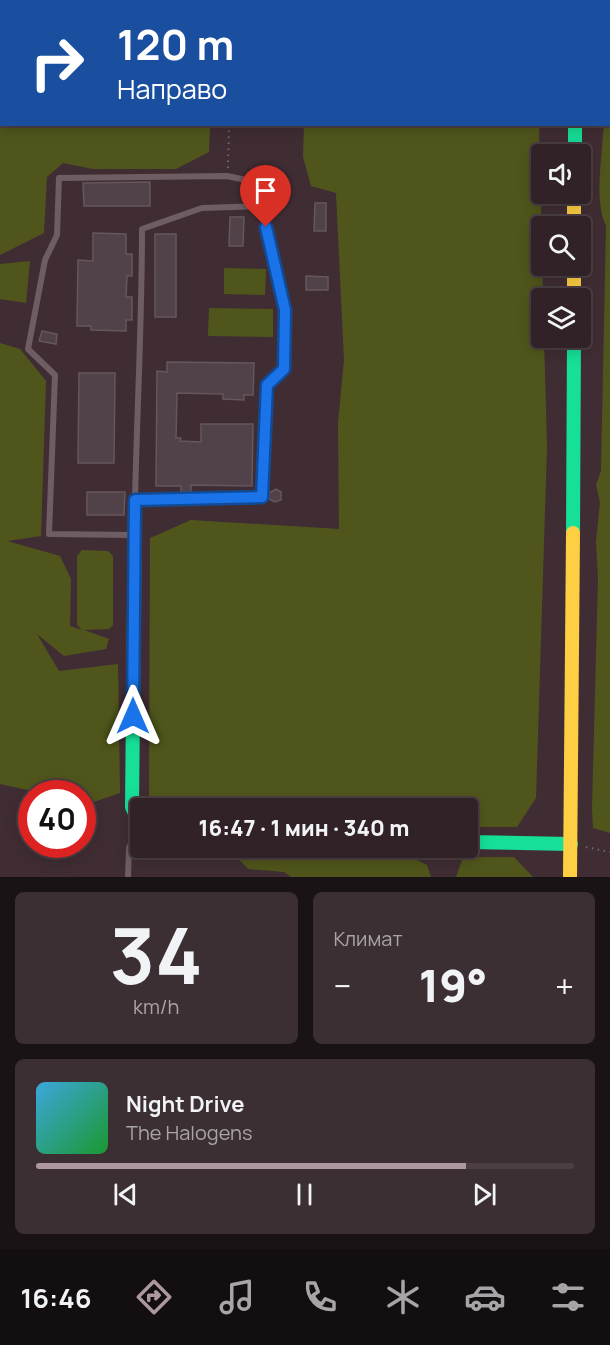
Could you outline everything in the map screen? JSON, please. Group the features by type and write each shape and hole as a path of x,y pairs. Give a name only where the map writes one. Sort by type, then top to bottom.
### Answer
{"main road":[{"path":"574,144 575,126"},
{"path":"570,877 573,348"},
{"path":"132,798 135,505"},
{"path":"478,842 571,844"}],"lane":[{"path":"134,535 49,534 55,375 28,349 45,260 57,235 59,178 227,176 246,180 257,192 261,206 285,310 284,369 267,385 262,497 135,505 137,379 142,343 142,229 202,208 261,206"},
{"path":"128,877 130,846"}],"path":[{"path":"227,176 229,126"},
{"path":"571,844 610,852"}],"green space":[{"path":"0,126 210,126 209,152 176,169 93,169 63,163 47,177 44,233 0,255"},
{"path":"304,126 539,126 539,144 531,144 531,204 541,204 541,216 531,216 531,276 542,276 543,288 531,288 531,348 544,348 547,446 536,798 517,827 478,827 478,798 149,798 150,538 191,520 339,529 338,422 344,360 336,193 311,186 303,157"},
{"path":"605,126 610,126 610,833 593,828 592,809 598,578 596,542 600,502 596,485 601,471 606,226 600,204"},
{"path":"30,261 26,303 0,299 0,264"},
{"path":"224,268 266,269 265,295 224,294"},
{"path":"209,308 273,309 273,337 208,336"},
{"path":"0,343 20,349 46,381 41,536 7,541 60,556 71,579 70,626 82,630 77,625 77,556 82,550 108,551 113,556 113,625 109,629 84,630 109,639 106,649 64,656 37,634 59,671 118,664 120,793 96,801 96,780 18,780 18,788 0,784"},
{"path":"514,857 533,877 456,877 463,858"},
{"path":"238,858 413,858 427,865 431,877 291,877 284,872 248,869"}],"building":[{"path":"150,182 150,206 84,206 83,183"},
{"path":"315,203 326,203 326,231 314,231"},
{"path":"230,217 244,217 243,246 229,246"},
{"path":"93,233 126,234 126,254 132,254 132,276 127,276 126,297 132,297 132,320 126,320 126,331 91,330 91,326 77,326 78,260 93,261"},
{"path":"155,234 176,234 176,317 155,317"},
{"path":"306,276 328,277 328,290 306,290"},
{"path":"42,331 57,334 56,344 39,341"},
{"path":"167,362 254,363 253,395 244,395 244,400 223,399 223,394 177,393 176,438 181,438 180,441 201,442 201,424 253,424 252,486 191,485 191,492 181,492 181,486 156,486 157,371 167,372"},
{"path":"79,373 115,373 114,463 78,463"},
{"path":"276,489 281,492 281,500 275,502 269,499 269,493"},
{"path":"87,492 125,492 124,515 87,515"}],"traffic: fast":[{"path":"575,126 575,144"},
{"path":"573,533 574,348"},
{"path":"132,798 135,511"},
{"path":"478,842 571,844"}],"traffic: slow":[{"path":"574,204 574,216"},
{"path":"574,276 574,288"},
{"path":"570,877 573,533"}],"route":[{"path":"133,716 135,500 262,497 267,385 284,369 285,310 266,227"}]}
